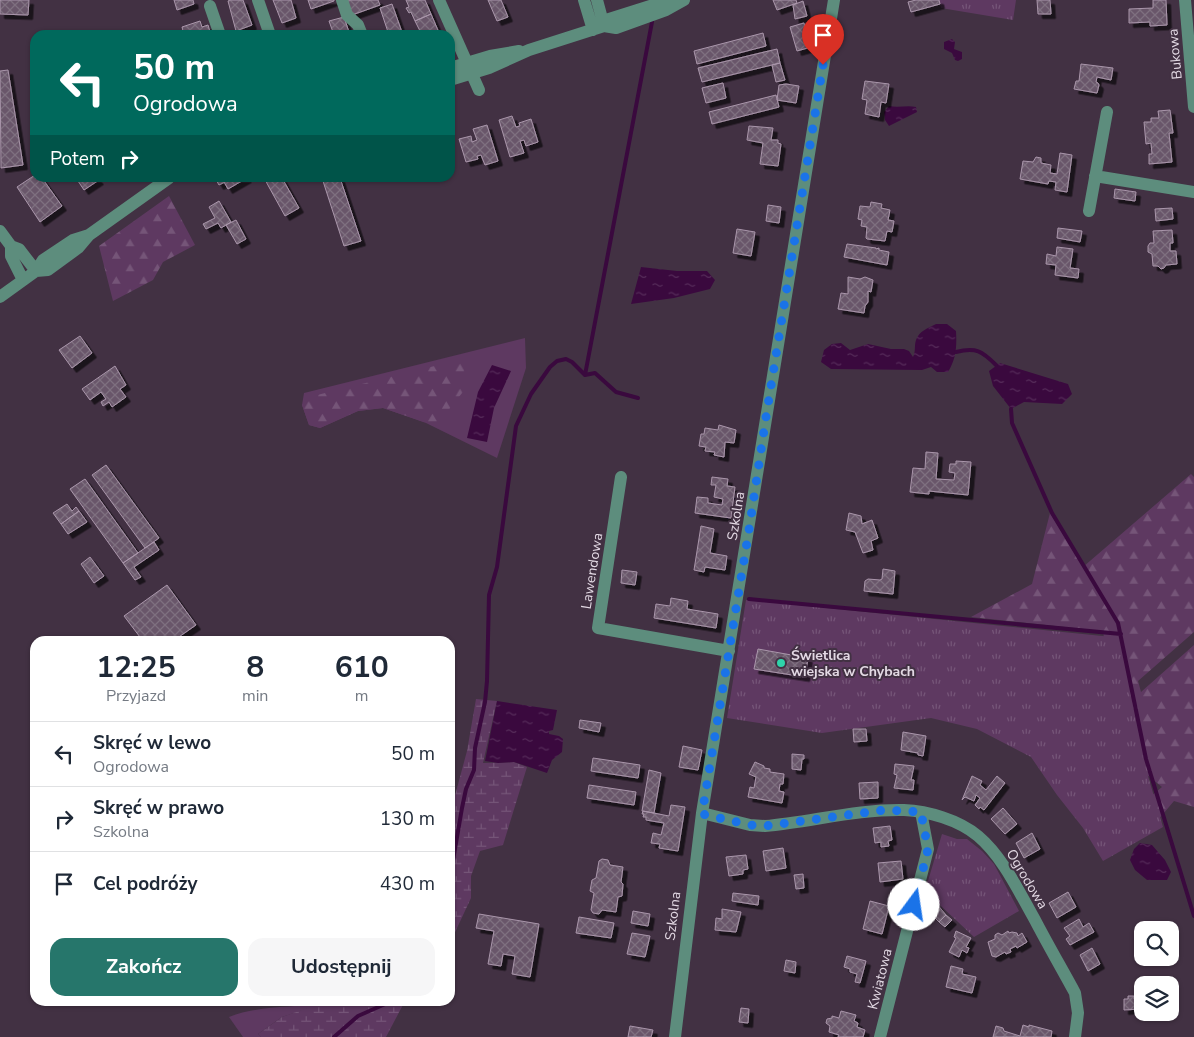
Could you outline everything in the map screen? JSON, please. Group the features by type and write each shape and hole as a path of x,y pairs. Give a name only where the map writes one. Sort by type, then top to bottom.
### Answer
{"street":[{"path":"258,0 268,30"},
{"path":"342,0 347,15 358,25 360,30"},
{"path":"439,0 453,30"},
{"path":"584,0 598,28"},
{"path":"596,0 598,28"},
{"path":"598,28 609,18 669,0"},
{"path":"455,77 499,54 529,50 598,28 616,28 666,10 684,0"},
{"name":"Szkolna","path":"675,1037 702,814 834,0"},
{"name":"Bukowa","path":"1185,0 1194,106"},
{"path":"210,6 218,30"},
{"path":"455,35 479,90"},
{"path":"455,68 470,68"},
{"path":"1089,211 1107,112"},
{"path":"1095,176 1194,192"},
{"path":"0,297 36,271 43,260 63,246 89,234 163,182"},
{"path":"0,231 11,246 19,250 36,271"},
{"path":"11,246 11,256 23,280"},
{"name":"Lawendowa","path":"621,477 598,628 729,651"},
{"name":"Ogrodowa","path":"702,814 750,825 765,826 885,810 921,812 961,825 978,836 1001,862 1075,993 1078,1014 1075,1037"},
{"name":"Kwiatowa","path":"880,1037 928,849 921,812"}],"green space":[{"path":"939,0 1016,0 1013,20 941,8"},
{"path":"169,196 195,245 163,262 153,280 113,301 99,246"},
{"path":"525,338 526,368 497,458 426,423 383,408 358,411 320,428 309,425 302,405 304,393"},
{"path":"463,359 466,388 439,422 424,422 383,408 358,411 320,428 309,425 302,405 309,397"},
{"path":"1191,474 1194,477 1194,632 1138,681 1141,692 1194,645 1194,807 1174,801 1152,827 1150,797 1162,787 1105,741 1107,658 1103,631 971,617 1032,584 1050,513 1083,567"},
{"path":"746,600 1112,637 1120,636 1143,759 1163,827 1103,861 1083,828 1031,757 977,729 931,718 822,733 727,718"},
{"path":"476,699 497,701 483,763 514,762 527,767 503,845 480,851 471,876 471,898 455,932 455,795 467,751"},
{"path":"942,834 957,839 967,839 982,851 994,864 1019,911 974,937 925,891"},
{"path":"313,1006 402,1006 386,1037 261,1037 258,1034 282,1017"},
{"path":"315,1006 282,1017 258,1034 261,1037 243,1037 229,1017 252,1010"}],"water":[{"path":"952,39 955,42 954,49 962,52 962,59 958,61 955,60 952,53 944,49 944,42"},
{"path":"889,106 916,107 917,112 889,126 885,120 884,112"},
{"path":"641,267 677,271 707,271 715,280 710,289 674,298 631,304"},
{"path":"936,324 947,324 956,331 955,353 948,372 937,372 931,367 922,370 831,369 821,362 824,350 832,344 841,343 850,350 868,344 891,349 904,349 909,351 913,357 915,342 919,334"},
{"path":"1000,363 1068,384 1072,394 1062,404 1024,402 1011,409 993,386 989,371"},
{"path":"492,365 511,371 494,408 487,442 467,438 478,392"},
{"path":"497,701 557,710 553,730 549,731 549,734 563,739 562,752 552,760 547,773 514,762 498,763 485,761"},
{"path":"1140,843 1152,845 1165,860 1171,872 1167,880 1147,880 1135,870 1130,860 1134,849"}],"building":[{"path":"0,0 29,0 28,15 0,14"},
{"path":"174,0 193,0 194,4 177,10"},
{"path":"243,0 252,25 236,30 228,1"},
{"path":"273,0 291,0 296,18 282,23"},
{"path":"308,0 334,0 334,1 311,9"},
{"path":"347,0 378,0 380,5 352,15"},
{"path":"406,0 425,0 431,14 415,21 411,12 409,13 406,8 409,7"},
{"path":"488,0 501,0 508,17 497,21"},
{"path":"773,0 796,0 797,3 777,10"},
{"path":"939,0 940,4 911,12 908,2"},
{"path":"1037,0 1050,0 1051,14 1038,14"},
{"path":"1153,0 1166,0 1167,25 1150,26 1150,22 1129,23 1129,9 1153,8"},
{"path":"803,1 807,16 795,19 793,5"},
{"path":"392,4 401,30 387,30 380,8"},
{"path":"431,14 438,30 420,30 415,21"},
{"path":"344,17 348,30 332,30 329,21"},
{"path":"200,21 202,27 208,25 210,30 183,30 182,27"},
{"path":"804,23 811,47 797,51 790,27"},
{"path":"763,33 766,46 697,64 694,51"},
{"path":"777,49 780,63 702,82 698,68"},
{"path":"780,63 785,80 776,82 772,65"},
{"path":"1081,64 1113,68 1111,80 1097,77 1096,82 1099,85 1097,93 1074,89 1076,81 1079,81"},
{"path":"8,70 23,165 1,168 0,71"},
{"path":"865,81 889,84 886,103 881,102 879,117 865,114 867,100 862,99"},
{"path":"723,83 726,98 706,103 702,88"},
{"path":"779,85 799,86 796,103 777,100"},
{"path":"776,95 779,107 712,124 709,112"},
{"path":"1170,110 1173,133 1169,133 1172,162 1149,164 1149,154 1152,154 1151,143 1146,144 1144,122 1151,122 1151,118 1159,118 1158,111"},
{"path":"512,116 516,127 520,126 519,123 531,119 538,142 526,146 524,140 520,141 524,153 510,157 499,120"},
{"path":"487,125 498,161 485,165 481,155 477,156 478,159 466,162 459,139 471,136 472,142 477,140 473,129"},
{"path":"749,126 773,128 771,140 778,140 778,143 781,144 778,166 760,164 763,143 747,140"},
{"path":"1060,153 1072,155 1067,192 1055,190 1056,182 1049,181 1048,184 1020,179 1023,161 1033,162 1036,157 1041,158 1041,163 1051,165 1050,173 1057,174"},
{"path":"30,178 30,182 45,182 62,206 40,222 17,187"},
{"path":"79,182 96,182 84,190"},
{"path":"224,182 240,182 228,189"},
{"path":"266,182 284,182 299,208 285,216"},
{"path":"323,182 341,182 361,241 344,246"},
{"path":"1115,189 1136,192 1135,201 1114,198"},
{"path":"219,201 231,222 221,228 218,223 206,229 203,224 215,218 209,207"},
{"path":"871,202 882,204 881,208 890,210 888,220 894,221 892,232 887,231 885,241 867,239 867,227 861,226 862,220 858,219 860,206 870,207"},
{"path":"768,205 781,207 779,223 766,221"},
{"path":"1172,208 1173,219 1156,221 1155,209"},
{"path":"236,220 246,239 237,244 226,225"},
{"path":"1058,228 1082,231 1080,242 1057,238"},
{"path":"737,229 755,232 751,256 733,253"},
{"path":"1172,230 1173,243 1170,243 1170,251 1176,251 1177,264 1166,265 1161,269 1158,266 1153,266 1152,254 1148,252 1148,246 1150,243 1154,243 1153,231"},
{"path":"847,244 879,248 879,250 889,252 887,265 844,257"},
{"path":"1057,247 1073,249 1070,268 1079,269 1078,278 1055,275 1056,265 1046,264 1047,254 1056,256"},
{"path":"848,277 860,279 865,277 873,280 871,292 868,291 868,302 864,313 838,309 841,293 848,294"},
{"path":"80,336 92,353 72,368 59,350"},
{"path":"115,366 126,385 120,389 126,397 112,407 109,402 103,406 101,402 106,399 101,392 90,400 82,389"},
{"path":"719,425 736,430 734,443 725,442 724,457 714,455 715,452 705,451 706,447 699,446 701,434 704,434 705,428 718,430"},
{"path":"926,452 938,453 936,479 954,480 955,473 949,472 950,464 956,464 956,461 971,462 968,495 929,491 929,494 910,492 913,468 925,469"},
{"path":"106,465 159,538 145,548 92,475"},
{"path":"712,477 728,479 727,486 735,487 731,518 695,513 697,497 708,498 708,503 722,505 723,499 714,497 716,485 711,485"},
{"path":"85,479 138,553 123,563 70,489"},
{"path":"67,504 72,511 76,507 79,511 61,524 53,513"},
{"path":"79,511 87,522 68,534 61,524"},
{"path":"849,513 861,516 862,524 872,520 878,538 871,541 873,550 863,553 855,532 846,530"},
{"path":"701,526 714,529 710,553 727,556 725,570 705,567 704,572 694,570"},
{"path":"154,542 159,550 134,567 141,577 135,580 123,563"},
{"path":"90,557 104,576 94,583 81,564"},
{"path":"883,569 895,571 893,594 864,591 865,581 868,579 882,579"},
{"path":"622,570 637,572 635,585 621,583"},
{"path":"167,585 196,625 180,636 139,636 124,616"},
{"path":"671,598 688,601 687,609 718,614 716,628 654,618 656,604 670,606"},
{"name":"Świetlica wiejska w Chybach","path":"758,649 808,658 805,677 754,669"},
{"path":"580,720 601,723 599,732 579,728"},
{"path":"853,729 866,729 867,741 854,742"},
{"path":"903,732 926,736 923,756 918,755 918,753 901,750"},
{"path":"683,746 702,750 698,770 679,767"},
{"path":"792,754 804,755 801,770 792,769"},
{"path":"593,758 640,765 638,778 591,771"},
{"path":"755,762 764,766 764,768 770,769 770,772 784,774 783,784 780,784 779,791 784,792 782,803 748,797 750,787 754,788 756,777 749,774"},
{"path":"895,764 914,766 911,780 914,780 913,790 894,788 897,775 894,774"},
{"path":"649,770 661,773 654,813 642,811"},
{"path":"972,776 982,781 980,785 986,790 997,776 1005,783 984,810 980,807 979,809 975,805 980,798 976,795 974,801 965,797 962,800"},
{"path":"878,782 878,798 860,799 859,783"},
{"path":"589,785 636,792 634,805 587,798"},
{"path":"671,805 685,807 678,851 659,848 660,844 651,843 653,833 661,835 664,823 646,820 646,817 643,817 644,814 642,814 643,811 669,816"},
{"path":"1003,808 1017,824 1005,834 991,819"},
{"path":"890,826 892,840 888,841 889,846 881,847 881,842 875,843 873,828"},
{"path":"1032,833 1040,849 1024,858 1016,843"},
{"path":"783,848 786,868 766,871 763,851"},
{"path":"746,855 748,869 743,870 743,874 729,876 726,857"},
{"path":"602,859 608,860 610,865 623,867 621,882 623,884 622,896 618,897 616,912 602,910 599,914 593,913 591,910 594,893 590,891 592,880 596,878 599,861"},
{"path":"901,861 903,879 880,882 878,863"},
{"path":"803,874 804,888 796,889 794,875"},
{"path":"1068,892 1076,907 1057,918 1049,903"},
{"path":"733,893 759,896 758,905 732,901"},
{"path":"870,901 889,906 882,934 863,929"},
{"path":"936,903 946,915 939,922 931,914 927,913"},
{"path":"722,909 741,912 736,932 715,930 716,918 722,919"},
{"path":"633,911 650,914 648,926 631,923"},
{"path":"479,914 539,924 530,977 512,974 515,956 503,954 501,966 488,964 494,931 476,928"},
{"path":"946,915 952,920 945,927 939,922"},
{"path":"579,917 614,923 611,938 576,933"},
{"path":"1079,919 1083,927 1089,923 1094,932 1070,945 1066,939 1070,936 1064,928"},
{"path":"956,931 971,938 966,947 969,948 967,953 962,950 959,957 949,952 956,938 954,937"},
{"path":"1008,931 1009,933 1017,933 1018,936 1022,933 1027,942 1017,948 1016,946 1010,949 1011,952 1006,954 1005,952 996,957 992,956 988,942 995,939 995,935 998,933 1002,935"},
{"path":"632,933 650,936 645,957 627,954"},
{"path":"1092,948 1100,964 1088,971 1080,955"},
{"path":"847,956 866,961 860,983 855,982 857,974 850,972 850,969 844,967"},
{"path":"786,960 796,962 795,973 784,971"},
{"path":"951,966 963,969 962,974 976,977 972,993 946,987"},
{"path":"1128,996 1134,996 1134,1009 1124,1010 1124,999 1128,999"},
{"path":"741,1008 749,1009 748,1023 739,1022"},
{"path":"841,1011 856,1015 854,1021 858,1023 857,1027 865,1030 863,1037 838,1037 839,1035 829,1032 830,1026 826,1023 827,1019 832,1018 832,1016 839,1018"},
{"path":"1023,1025 1052,1031 1051,1037 993,1037 996,1026 1003,1028 1004,1031 1020,1036"},
{"path":"630,1026 653,1030 651,1037 628,1037"}],"waterway":[{"path":"585,375 652,22"},
{"path":"956,352 978,351 987,356 996,365"},
{"path":"455,849 466,789 474,770 475,748 485,702 489,595 497,567 516,426 531,394 550,367 557,361 566,359 572,362 585,375 595,373 616,392 638,398"},
{"path":"1011,409 1012,423 1052,513 1118,623 1146,759 1194,916"},
{"path":"749,599 1121,634"},
{"path":"334,1037 358,1016 381,1006"}],"place":[{"name":"Świetlica wiejska w Chybach","path":"781,663"}],"route":[{"path":"823,65 702,814 750,825 765,826 885,810 921,812 928,849 914,905"}]}
